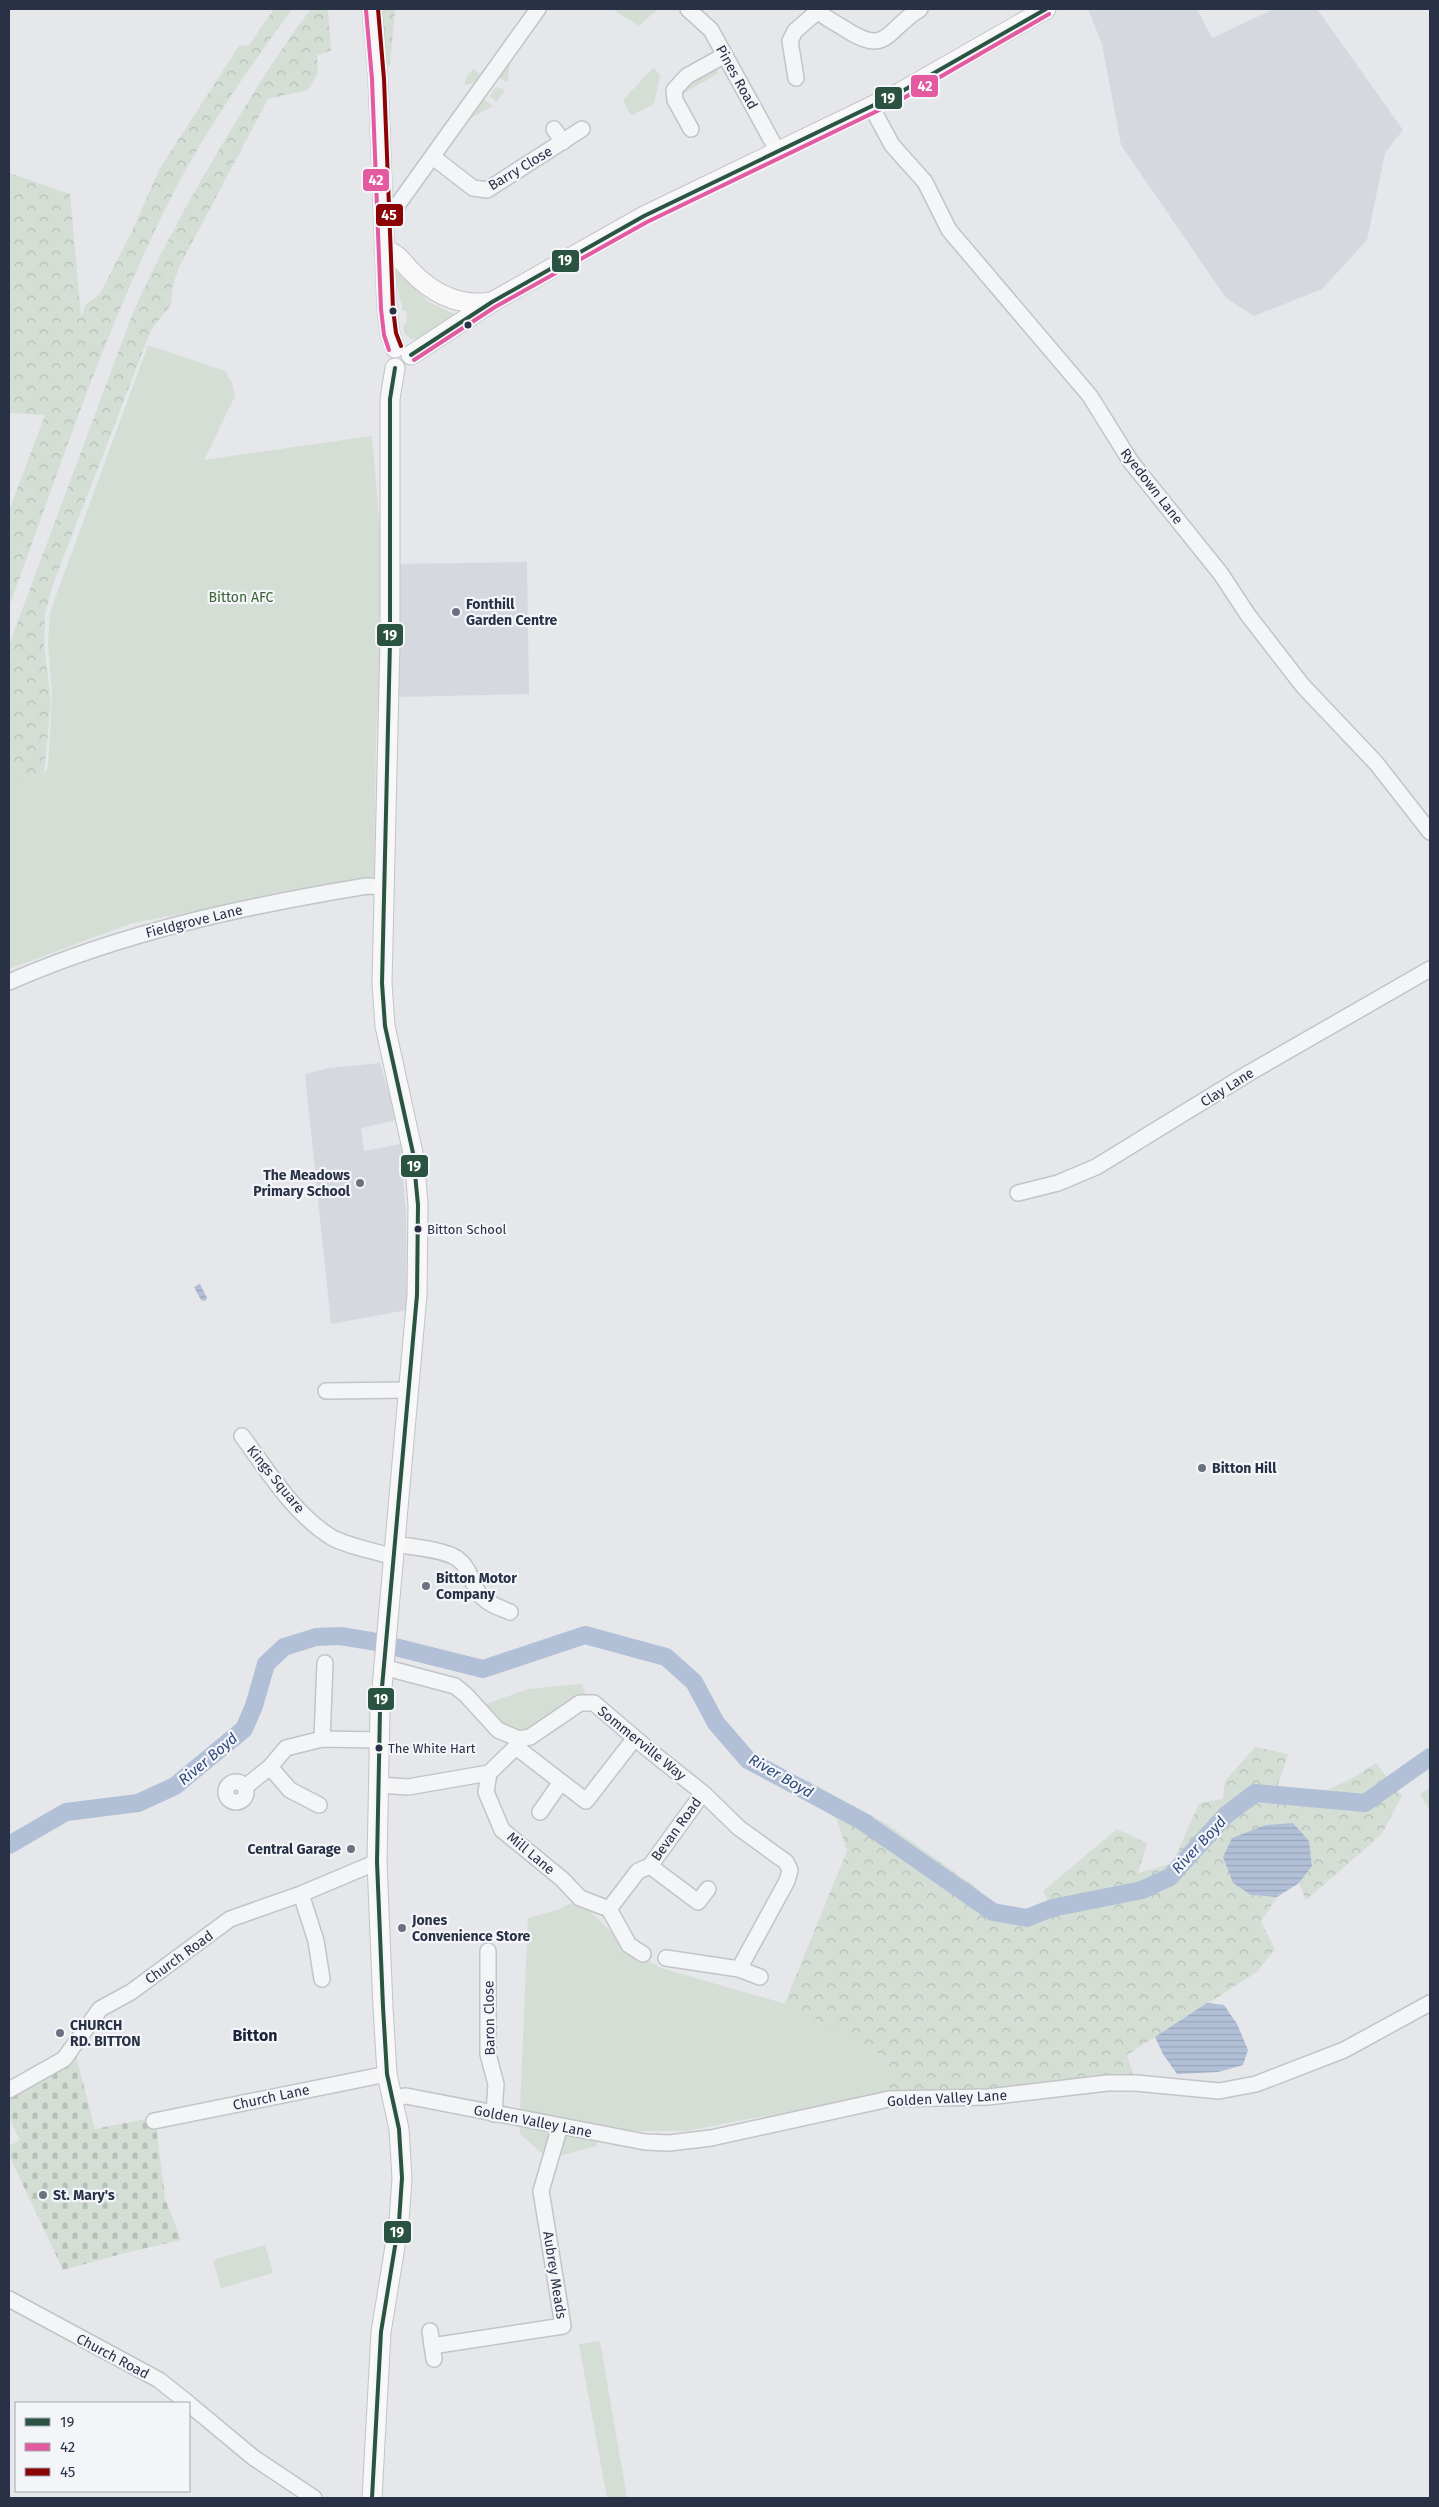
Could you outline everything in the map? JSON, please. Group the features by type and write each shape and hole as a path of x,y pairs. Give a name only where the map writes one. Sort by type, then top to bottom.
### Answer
{"main road":[{"path":"372,9 378,79 382,213 390,334 403,352 409,366 401,370 395,368 390,399 390,642 382,983 385,1026 413,1153 418,1205 417,1295 383,1664 380,1740 377,1862 387,2074 399,2130 402,2178 399,2222 383,2320 378,2368 372,2498"},
{"path":"403,352 644,216 899,93 1046,9"},
{"path":"384,250 396,254 425,284 450,298 463,303 492,302"}],"street":[{"path":"382,213 390,212 396,207 538,9"},
{"name":"Pines Road","path":"688,9 710,30 778,152"},
{"path":"800,70 790,50 792,35 818,10 860,39 872,42 880,41 890,35 920,9"},
{"path":"691,129 675,100 674,90 686,76 725,55"},
{"name":"Ryedown Lane","path":"871,106 892,145 925,182 949,230 1090,396 1131,462 1221,574 1256,627 1303,686 1376,763 1430,832"},
{"path":"554,129 563,142"},
{"name":"Barry Close","path":"433,157 473,188 487,190 582,130"},
{"name":"Fieldgrove Lane","path":"9,982 132,936 229,911 367,886 385,887"},
{"name":"Clay Lane","path":"1018,1193 1058,1183 1096,1167 1249,1073 1430,969"},
{"path":"326,1391 408,1390"},
{"name":"Kings Square","path":"242,1436 290,1499 311,1521 332,1538 393,1550 443,1553 458,1558 467,1568 478,1593 490,1604 510,1612"},
{"path":"322,1739 325,1663"},
{"path":"383,1664 455,1686 466,1695 498,1730 518,1743 561,1782 586,1801 631,1743"},
{"name":"Sommerville Way","path":"518,1743 580,1703 594,1703 703,1793 739,1828 786,1862 790,1870 787,1881 739,1969"},
{"path":"245,1787 270,1767 286,1748 322,1739 380,1740"},
{"path":"379,1785 408,1787 489,1773 518,1743"},
{"path":"270,1767 290,1790 319,1805"},
{"name":"Mill Lane","path":"489,1773 486,1792 502,1830 562,1879 580,1898 609,1909"},
{"path":"540,1812 561,1782"},
{"name":"Bevan Road","path":"609,1909 638,1872 650,1866 703,1793"},
{"name":"Church Road","path":"9,2090 64,2059 100,2009 131,1992 230,1919 301,1894 377,1862"},
{"name":"Bevan Road","path":"650,1866 698,1902 708,1889"},
{"path":"301,1894 316,1941 322,1979"},
{"path":"609,1909 629,1945 643,1954"},
{"name":"Baron Close","path":"488,1951 488,2054 496,2084 494,2114"},
{"path":"666,1958 739,1969 760,1977"},
{"name":"Golden Valley Lane","path":"392,2098 406,2096 645,2142 669,2143 711,2138 889,2099 988,2098 1107,2083 1136,2083 1219,2091 1242,2088 1344,2050 1430,2003"},
{"name":"Church Lane","path":"154,2121 387,2074"},
{"name":"Aubrey Meads","path":"430,2331 433,2353 563,2326 541,2191 560,2126"},
{"name":"Church Road","path":"9,2299 159,2380 186,2402"},
{"name":"Church Road","path":"190,2406 254,2458 314,2498"}],"shaded area":[{"path":"1088,9 1197,9 1212,38 1274,9 1317,9 1403,130 1385,153 1367,240 1322,289 1254,316 1226,298 1121,145 1102,44"},
{"path":"527,562 529,694 398,697 396,564"},
{"name":"The Meadows Primary School","path":"380,1063 397,1120 361,1128 364,1151 401,1144 406,1215 407,1310 331,1324 305,1074 329,1068"}],"green space":[{"path":"274,9 292,9 231,96 203,140 189,163 152,237 86,394 9,607 9,511 45,415 9,413 9,173 70,194 81,317 86,304 100,294 132,231 160,168 239,46 249,45"},
{"path":"311,9 328,9 331,51 317,55 318,73 308,90 268,99 179,267 172,288 171,305 151,330 52,587 45,614 44,646 51,701 44,773 9,782 9,645 134,310 169,239 221,146 272,65"},
{"path":"379,9 395,9 390,65 385,68"},
{"path":"612,9 658,9 639,26"},
{"path":"508,60 510,61 508,82 497,77"},
{"path":"654,67 660,76 654,104 633,115 630,114 623,100"},
{"path":"716,68 719,73 679,96 681,87"},
{"path":"473,69 480,74 473,83 464,85 467,76"},
{"path":"496,87 505,90 496,102 490,96"},
{"path":"483,99 493,106 467,120 479,102"},
{"path":"395,270 429,302 456,315 420,339 411,339 405,334 403,326 407,321 406,311 403,311 393,271"},
{"name":"Bitton AFC","path":"148,345 225,371 232,383 235,396 204,460 372,436 384,577 384,631 376,730 374,878 132,923 9,969 9,782 44,773 48,768 52,697 48,642 50,612"},
{"path":"582,1684 587,1700 524,1746 478,1707 528,1689"},
{"path":"1255,1747 1288,1754 1277,1788 1323,1792 1353,1778 1376,1763 1402,1796 1381,1835 1306,1900 1299,1883 1312,1866 1309,1841 1293,1823 1251,1895 1277,1897 1261,1922 1275,1949 1257,1972 1127,2055 1135,2080 989,2092 889,2092 887,2058 793,2007 784,2005 847,1851 837,1820 805,1789 808,1781 887,1824 978,1889 993,1912 1027,1918 1052,1908 1043,1891 1117,1829 1147,1843 1138,1873 1173,1863 1199,1803 1223,1799 1225,1781"},
{"path":"1430,1788 1430,1812 1420,1794"},
{"path":"571,1903 587,1908 632,1953 664,1969 793,2006 887,2058 889,2092 686,2131 625,2131 520,2111 528,1918 557,1910"},
{"path":"76,2056 95,2129 155,2117 165,2198 181,2240 63,2270 9,2155 9,2146 20,2140 9,2117 9,2096"},
{"path":"519,2124 543,2129 549,2134 550,2140 540,2171 543,2154 520,2134"},
{"path":"571,2134 597,2140 597,2146 558,2156 562,2137"},
{"path":"265,2245 273,2273 221,2288 213,2260"},
{"path":"600,2341 627,2498 607,2498 579,2344"}],"water":[{"path":"200,1284 207,1298 205,1301 201,1300 194,1287"},
{"path":"1293,1823 1309,1841 1312,1866 1299,1883 1277,1897 1251,1895 1233,1883 1223,1857 1232,1838 1266,1825"},
{"path":"1207,2003 1224,2005 1237,2024 1248,2050 1243,2065 1218,2072 1177,2074 1163,2054 1155,2037"}],"waterway":[{"name":"River Boyd","path":"9,1845 66,1812 138,1803 175,1786 244,1729 254,1706 266,1664 284,1647 316,1637 340,1636 371,1641 483,1669 585,1635 666,1657 694,1682 716,1723 748,1760 862,1821 993,1912 1027,1918 1052,1908 1142,1890 1170,1877 1226,1815 1255,1793 1365,1803 1430,1757"}],"transit line":[{"name":"45","path":"378,9 384,79 393,309 396,333 401,346"},
{"name":"19","path":"411,355 492,302 644,216 899,93 1046,9"},
{"name":"42","path":"366,10 372,79 381,309 384,335 389,350"},
{"name":"42","path":"414,360 495,307 647,222 902,99 1049,14"},
{"name":"19","path":"372,2498 381,2332 399,2222 402,2178 399,2129 387,2074 383,2007 377,1862 380,1710 417,1295 418,1205 413,1153 385,1026 382,983 390,642 390,399 395,368"}],"place":[{"name":"Fonthill Garden Centre","path":"456,612"},
{"name":"The Meadows Primary School","path":"360,1183"},
{"name":"Bitton School","path":"418,1229"},
{"name":"Bitton Hill","path":"1202,1468"},
{"name":"Bitton Motor Company","path":"426,1586"},
{"name":"The White Hart","path":"379,1748"},
{"name":"Central Garage","path":"351,1849"},
{"name":"Jones Convenience Store","path":"402,1928"},
{"name":"CHURCH RD. BITTON","path":"60,2033"},
{"name":"St. Mary's","path":"43,2195"}],"district":[{"name":"Bitton","path":"255,2035"}]}
